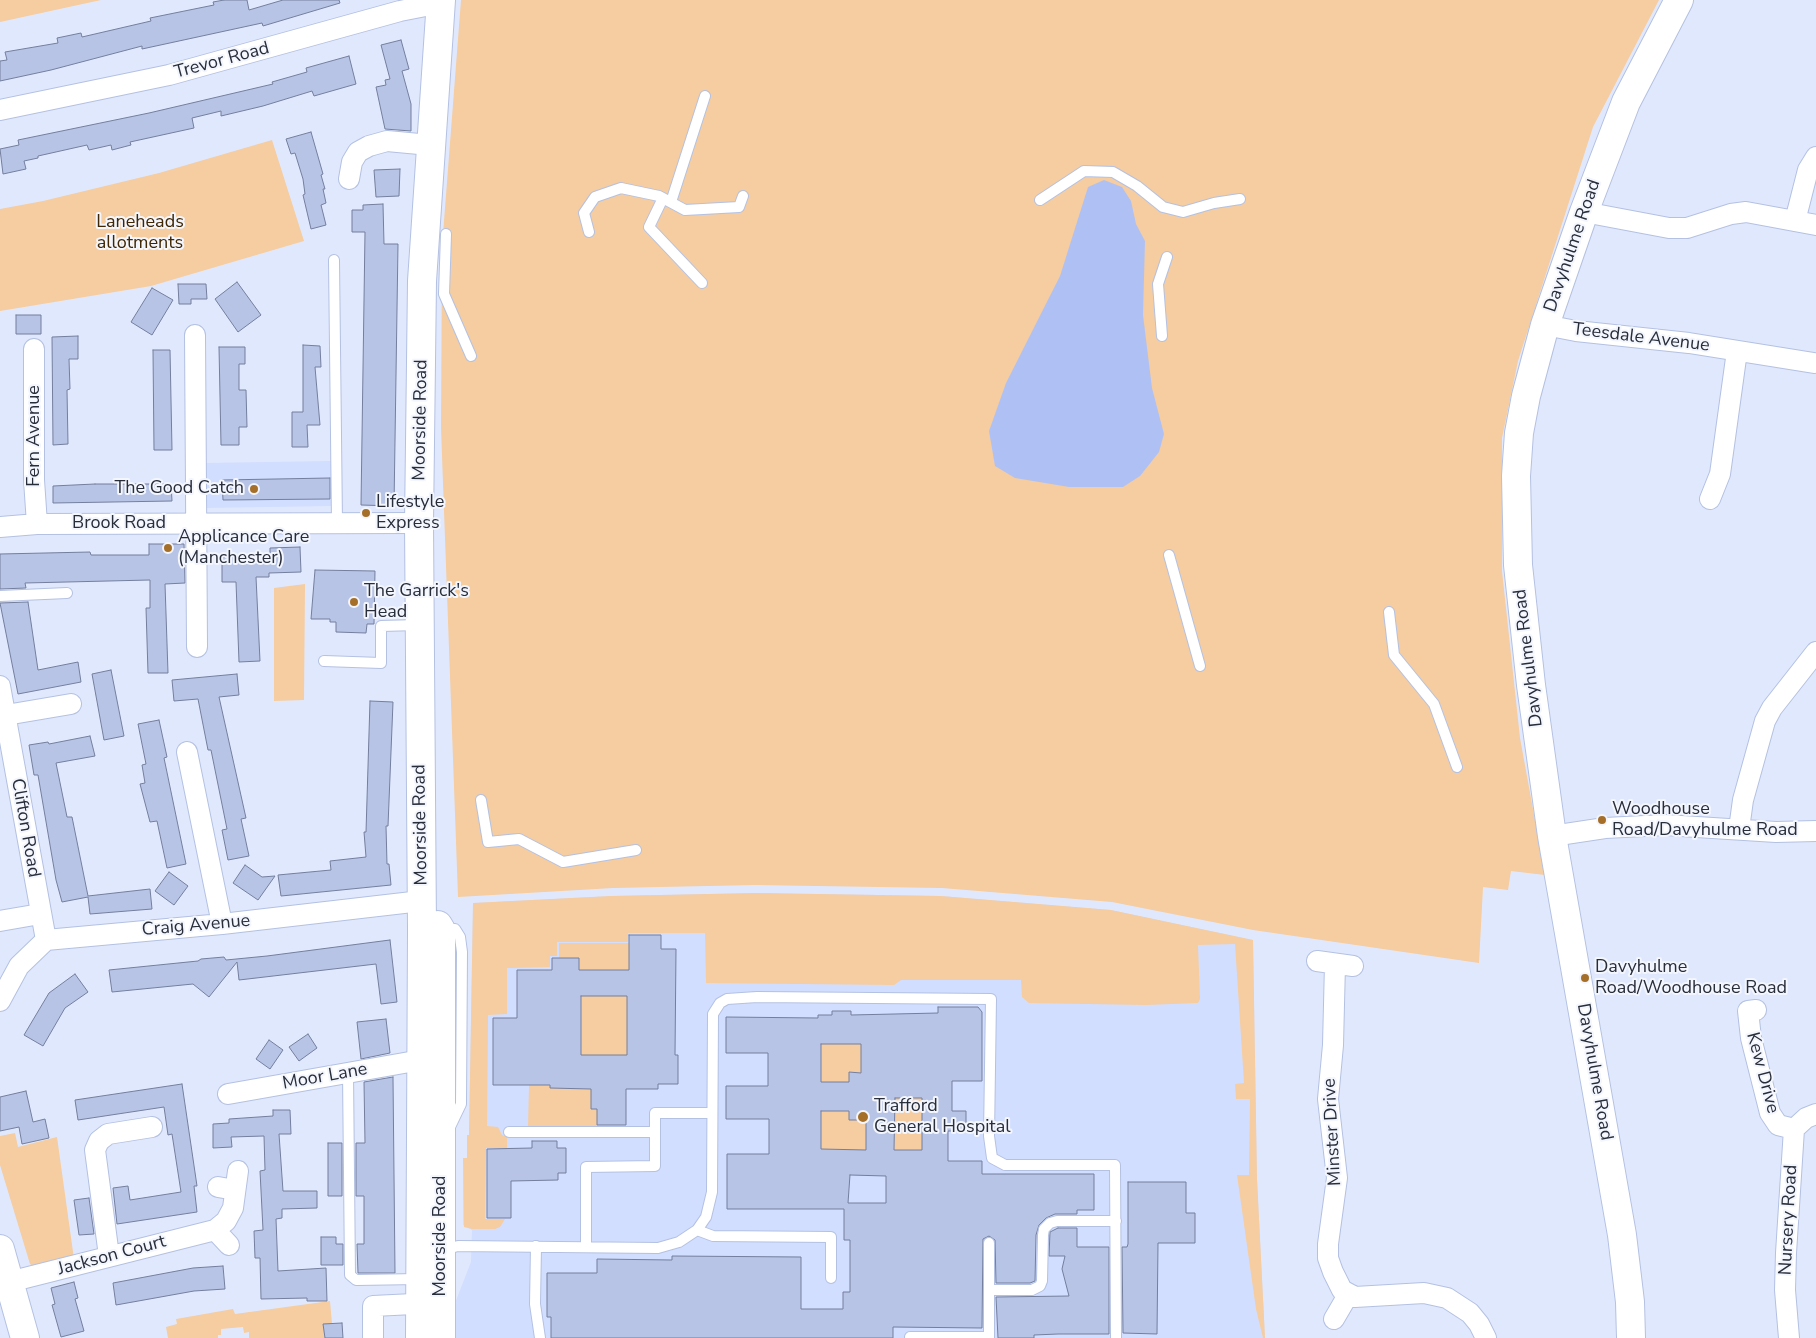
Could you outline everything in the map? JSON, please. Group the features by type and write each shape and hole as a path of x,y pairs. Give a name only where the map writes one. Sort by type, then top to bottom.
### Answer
{"street":[{"name":"Davyhulme Road","path":"1631,1338 1629,1294 1622,1235 1552,836 1531,685 1518,565 1516,509 1519,433 1526,396 1546,325 1584,212 1626,102 1679,0"},
{"name":"Trevor Road","path":"0,110 169,75 441,2"},
{"name":"Moorside Road","path":"420,1338 427,1295 441,1250 442,1147 431,1059 421,901 419,523 422,281 430,145 439,63 441,2"},
{"path":"349,179 352,162 358,152 369,146 387,141 430,145"},
{"path":"1795,221 1808,170 1816,157"},
{"path":"1584,212 1669,228 1687,228 1731,214 1746,212 1816,225"},
{"name":"Teesdale Avenue","path":"1546,325 1576,331 1737,351 1814,363"},
{"path":"195,336 197,647"},
{"name":"Fern Avenue","path":"34,349 34,480 37,524"},
{"path":"1710,499 1718,484 1720,474 1737,351"},
{"name":"Brook Road","path":"0,527 37,524 419,523"},
{"path":"1739,829 1743,800 1765,721 1772,708 1816,652"},
{"name":"Clifton Road","path":"0,686 6,715 8,774 46,940"},
{"path":"6,715 71,704"},
{"path":"187,752 222,924"},
{"path":"1552,836 1625,826 1665,825 1816,831"},
{"name":"Moorside Road","path":"421,901 441,930 431,1059 427,1295 441,1338"},
{"name":"Craig Avenue","path":"46,940 222,924 421,901"},
{"path":"0,921 40,914"},
{"path":"0,1001 19,966 46,940"},
{"name":"Minster Drive","path":"1335,964 1333,1045 1328,1099 1337,1178 1328,1258 1338,1283 1348,1295"},
{"name":"Kew Drive","path":"1756,1010 1748,1011 1751,1038 1770,1113 1778,1125 1794,1129"},
{"name":"Moor Lane","path":"228,1094 431,1059"},
{"path":"1794,1129 1806,1118 1816,1114"},
{"path":"109,1256 95,1150 99,1141 108,1134 152,1127"},
{"name":"Nursery Road","path":"1789,1338 1785,1290 1794,1129"},
{"path":"229,1245 215,1230 226,1220 233,1208 230,1183"},
{"name":"Jackson Court","path":"9,1282 215,1230"},
{"path":"0,1249 25,1338"},
{"path":"1334,1319 1348,1295 1362,1297 1436,1294 1459,1304 1470,1313 1479,1324 1486,1338"},
{"path":"373,1338 373,1306 427,1295"}],"lane":[{"path":"702,283 650,227 667,200 705,96"},
{"path":"1040,200 1084,171 1113,172 1138,186 1163,207 1183,212 1214,203 1240,200"},
{"path":"590,232 584,213 595,197 621,188 667,200 685,210 739,207 743,196"},
{"path":"446,234 444,294 471,356"},
{"path":"1162,336 1158,284 1167,257"},
{"path":"334,260 337,523"},
{"path":"1169,555 1200,666"},
{"path":"0,596 67,593"},
{"path":"1389,612 1394,655 1434,704 1457,768"},
{"path":"324,661 381,662 381,626 419,625"},
{"path":"481,800 488,842 519,839 563,862 636,850"},
{"path":"441,930 455,929 460,937 462,952 461,1104 442,1147"},
{"path":"441,1250 458,1246 586,1246 628,1248 669,1246 680,1242 697,1230 706,1217 712,1192 713,1014 720,1003 727,999 765,997 991,999 990,1136 992,1158 1005,1164 1116,1165 1116,1338"},
{"path":"348,1072 350,1275 356,1280 427,1295"},
{"path":"586,1246 586,1166 655,1166 655,1113 712,1114"},
{"path":"509,1132 655,1132"},
{"path":"989,1290 1032,1290 1040,1286 1042,1281 1043,1235 1044,1229 1050,1223 1057,1221 1116,1221"},
{"path":"697,1230 713,1236 831,1237 831,1278"},
{"path":"910,1337 989,1338 989,1243"},
{"path":"536,1246 535,1304 540,1338"}],"shaded area":[{"path":"1104,180 1122,187 1131,201 1136,224 1145,241 1143,315 1152,388 1164,434 1159,452 1140,476 1123,487 1069,487 1015,478 995,466 989,431 1006,383 1060,276 1088,187"},
{"path":"331,461 332,506 205,508 204,463"},
{"name":"Trafford General Hospital","path":"757,893 941,896 1111,910 1253,940 1257,1179 1265,1338 455,1338 455,1303 471,1262 472,1230 463,1225 463,1158 467,1158 467,1135 469,1135 473,903 611,896"}],"green space":[{"path":"0,0 101,0 0,22"},
{"path":"461,0 1659,0 1593,127 1518,361 1502,438 1502,571 1520,738 1545,875 1511,871 1508,890 1483,887 1479,963 1253,930 1112,902 942,888 755,885 613,888 458,897 441,428 442,247"},
{"name":"Laneheads allotments","path":"272,140 304,241 151,286 0,311 0,209 43,201 159,173"},
{"path":"305,584 304,700 274,701 274,588"},
{"path":"757,893 941,896 1111,910 1253,940 1257,1179 1265,1338 1263,1338 1256,1309 1237,1175 1249,1175 1250,1099 1236,1099 1235,1084 1244,1083 1235,944 1198,945 1200,999 1198,1003 1146,1005 1029,1003 1022,997 1021,980 901,980 894,985 706,983 705,933 628,933 628,942 557,942 557,956 550,956 550,967 507,968 507,1014 488,1015 487,1126 498,1127 502,1135 507,1137 507,1148 486,1148 485,1219 505,1219 500,1227 495,1229 464,1227 463,1158 467,1158 467,1135 469,1135 473,903 611,896"},
{"path":"559,943 629,943 629,970 579,970 579,958 559,958"},
{"path":"578,996 629,996 629,1055 578,1055"},
{"path":"821,1037 868,1041 861,1073 849,1072 849,1082 821,1083"},
{"path":"590,1084 597,1084 591,1098 591,1109 597,1109 597,1126 528,1127 529,1085 550,1085 550,1088 572,1085 572,1089 590,1089"},
{"path":"895,1090 911,1098 917,1098 922,1090 922,1150 894,1161"},
{"path":"821,1104 881,1120 866,1134 866,1144 875,1152 821,1151"},
{"path":"15,1133 18,1147 57,1137 74,1259 34,1267 30,1264 0,1165 0,1136"},
{"path":"330,1301 332,1324 324,1324 325,1338 249,1338 249,1332 244,1333 243,1327 221,1329 221,1335 218,1335 218,1338 168,1338 166,1327 177,1324 176,1319 233,1309 235,1314"}],"building":[{"path":"247,0 249,10 283,0 339,0 340,3 263,26 262,23 142,49 142,46 51,70 0,81 0,61 7,60 5,52 58,43 57,38 81,33 82,37 151,21 150,18 214,5 213,2"},
{"path":"401,40 409,69 402,71 411,104 411,131 385,129 376,87 386,85 385,80 390,79 381,45"},
{"path":"349,56 356,84 314,96 312,91 221,116 221,111 192,118 194,128 130,142 131,145 112,150 111,145 89,150 87,145 38,156 38,158 24,161 26,169 3,174 0,149 19,145 18,140 149,113 273,84 272,82 307,72 306,68"},
{"path":"311,132 323,174 321,175 326,203 321,205 326,225 311,229 303,195 305,194 303,179 295,153 291,154 286,139"},
{"path":"400,169 399,196 376,197 374,170"},
{"path":"383,204 384,244 398,244 394,506 361,505 365,232 352,232 352,210 363,210 363,205"},
{"path":"237,282 261,315 238,332 215,299"},
{"path":"178,284 206,284 207,299 191,299 191,304 179,304"},
{"path":"152,288 173,300 152,335 131,322"},
{"path":"16,315 41,315 41,334 16,334"},
{"path":"78,336 78,359 69,359 70,389 67,390 68,444 53,445 52,337"},
{"path":"303,345 320,346 321,367 315,367 320,425 307,425 308,447 292,447 292,412 303,412"},
{"path":"219,347 245,347 245,364 239,364 239,390 246,390 247,427 239,427 239,445 221,445"},
{"path":"153,350 170,350 172,450 154,450"},
{"path":"330,478 330,499 223,500 222,480"},
{"path":"171,484 172,501 53,503 53,486"},
{"path":"149,544 184,544 185,583 165,584 168,673 148,673 146,608 150,608 150,580 25,583 26,588 0,589 0,554 90,552 91,555 149,555"},
{"path":"300,547 301,572 269,573 269,577 256,577 260,661 239,662 236,582 222,582 222,557 270,556 270,548"},
{"name":"The Garrick's Head","path":"315,570 375,571 374,624 367,624 366,633 336,632 336,622 330,622 330,619 311,619"},
{"path":"28,602 38,670 78,662 81,682 18,694 0,603"},
{"path":"111,670 124,736 104,740 92,674"},
{"path":"237,674 239,695 219,697 246,818 241,819 249,856 228,860 222,830 227,829 211,750 208,750 198,699 174,701 172,680"},
{"path":"370,701 393,702 388,826 386,826 387,864 389,864 391,885 281,896 278,875 331,870 330,861 366,857 364,832 366,832"},
{"path":"159,720 167,757 164,758 186,864 167,868 157,821 150,822 140,784 145,783 142,765 146,764 138,724"},
{"path":"90,736 95,756 56,763 67,817 72,817 88,896 150,889 152,909 90,914 88,897 62,902 56,880 38,775 34,775 29,745 48,742 49,744"},
{"path":"245,865 262,877 275,876 258,900 233,883"},
{"path":"169,872 188,886 174,905 155,891"},
{"path":"629,935 661,935 661,949 676,949 675,1055 678,1055 678,1084 658,1084 658,1089 626,1089 626,1125 597,1125 597,1109 591,1109 591,1089 550,1088 550,1085 493,1085 493,1018 517,1018 517,970 552,970 552,958 579,958 579,970 629,970","holes":["581,996 627,996 627,1055 581,1055"]},
{"path":"390,940 397,1002 381,1004 376,964 239,980 237,962 209,997 193,984 112,992 109,970 198,961 201,959 224,957 226,960 267,956"},
{"path":"75,974 88,992 65,1008 43,1046 24,1035 49,993"},
{"path":"938,1007 978,1007 982,1012 982,1081 952,1081 952,1111 966,1111 966,1131 948,1131 948,1161 982,1161 982,1174 1094,1174 1094,1210 1077,1210 1077,1214 1055,1214 1046,1218 1039,1225 1036,1235 1035,1281 1030,1283 996,1283 995,1240 989,1236 983,1239 982,1328 893,1327 893,1338 551,1338 551,1317 547,1317 547,1273 597,1273 597,1259 672,1260 672,1256 801,1257 801,1309 843,1309 843,1292 850,1292 850,1240 844,1240 844,1209 727,1209 727,1154 769,1154 769,1119 726,1119 726,1086 768,1086 768,1053 726,1053 726,1017 818,1018 818,1015 832,1015 832,1011 851,1011 851,1015 938,1013","holes":["821,1044 861,1044 861,1073 849,1072 849,1082 821,1082","895,1098 922,1098 922,1150 894,1150","821,1111 849,1111 849,1120 866,1120 866,1150 821,1149","850,1175 886,1176 886,1203 848,1203"]},
{"path":"386,1019 390,1053 361,1059 357,1022"},
{"path":"308,1034 317,1048 299,1061 289,1047"},
{"path":"269,1040 283,1050 270,1069 256,1059"},
{"path":"393,1077 395,1273 358,1273 357,1244 364,1244 364,1196 356,1196 356,1143 365,1143 364,1082"},
{"path":"182,1084 197,1186 194,1186 197,1212 117,1224 113,1188 128,1186 130,1200 181,1192 172,1134 168,1135 164,1107 78,1120 75,1100"},
{"path":"26,1091 33,1122 45,1119 49,1138 22,1144 19,1127 0,1131 0,1097"},
{"path":"273,1110 290,1110 291,1134 279,1134 283,1191 317,1191 317,1208 282,1209 282,1218 276,1219 278,1271 326,1268 327,1301 307,1301 307,1298 261,1299 260,1258 255,1258 254,1231 263,1230 260,1171 265,1170 264,1136 231,1137 232,1147 213,1148 213,1124 229,1123 229,1119 273,1116"},
{"path":"532,1141 557,1141 557,1148 566,1148 566,1173 558,1173 558,1180 511,1181 511,1218 487,1218 487,1149 532,1148"},
{"path":"328,1143 342,1143 342,1196 328,1196"},
{"path":"1128,1182 1186,1182 1186,1213 1195,1213 1195,1243 1158,1243 1157,1334 1123,1333 1122,1247 1127,1247 1128,1244"},
{"path":"89,1198 94,1234 79,1235 74,1200"},
{"path":"1058,1228 1077,1228 1077,1247 1109,1247 1109,1334 1058,1334 1034,1335 1034,1338 998,1338 996,1297 1069,1296 1062,1269 1065,1256 1049,1256 1050,1232"},
{"path":"321,1237 336,1237 336,1244 343,1244 343,1265 321,1265"},
{"path":"223,1266 225,1289 194,1291 116,1305 113,1283 193,1268"},
{"path":"74,1282 78,1298 75,1299 84,1331 61,1337 52,1305 55,1304 51,1288"},
{"path":"342,1323 343,1338 325,1338 323,1324"}],"place":[{"name":"The Good Catch","path":"254,489"},
{"name":"Lifestyle Express","path":"366,513"},
{"name":"Applicance Care (Manchester)","path":"168,548"},
{"name":"The Garrick's Head","path":"354,602"},
{"name":"Woodhouse Road/Davyhulme Road","path":"1602,820"},
{"name":"Davyhulme Road/Woodhouse Road","path":"1585,978"},
{"name":"Trafford General Hospital","path":"863,1117"}]}
